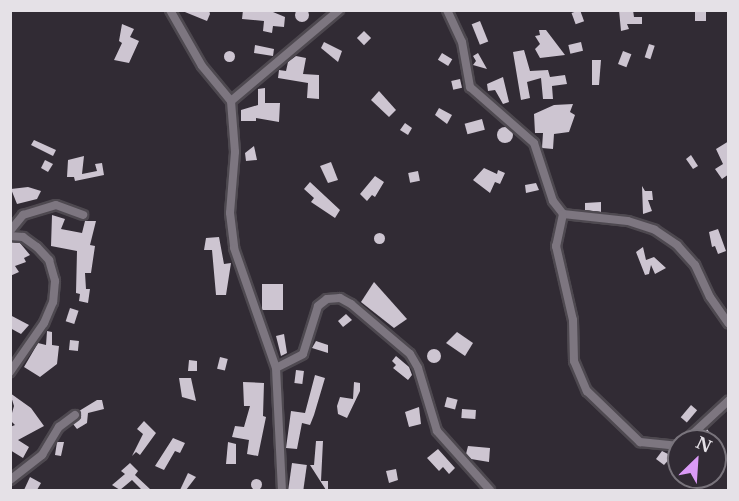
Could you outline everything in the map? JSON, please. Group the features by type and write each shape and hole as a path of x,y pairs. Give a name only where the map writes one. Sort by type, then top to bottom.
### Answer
{"street":[{"path":"170,10 202,66 231,101 235,152 230,213 234,248 276,368 282,490"},
{"path":"231,101 339,10"},
{"path":"447,10 462,42 470,87 534,143 553,201 563,214 628,220 670,240 695,265 710,297 729,323"},
{"path":"10,372 44,323 53,302 55,281 49,260 38,247 23,237 10,233 23,215 56,205 83,215"},
{"path":"563,214 556,246 573,320 574,361 587,390 640,442 667,445"},
{"path":"276,368 303,354 318,306 327,299 340,298 351,304 410,354 418,368 437,431 490,490"},
{"path":"698,429 729,401"},
{"path":"10,480 42,456 58,427 75,415"}],"building":[{"path":"302,8 307,10 309,15 307,20 302,22 297,20 295,15 297,10"},
{"path":"180,10 209,10 210,14 207,21"},
{"path":"243,10 273,12 285,17 284,27 273,26 272,33 263,31 264,21 242,19"},
{"path":"580,10 584,21 576,24 572,13"},
{"path":"619,10 633,10 634,17 642,17 642,24 627,24 629,29 621,31"},
{"path":"695,12 706,12 706,21 695,21"},
{"path":"480,21 488,41 480,45 472,24"},
{"path":"122,24 134,29 130,37 139,41 129,63 114,60 122,43 119,41"},
{"path":"539,30 546,30 565,55 540,58 535,49 540,44 535,36 540,35"},
{"path":"364,31 371,38 364,45 357,38"},
{"path":"324,42 342,51 338,62 321,48"},
{"path":"581,42 583,51 570,54 568,45"},
{"path":"649,44 655,46 650,59 645,57"},
{"path":"255,45 274,49 273,56 254,53"},
{"path":"524,50 530,71 548,70 550,77 565,75 567,84 552,86 553,99 543,99 541,78 527,82 530,98 521,100 513,52"},
{"path":"229,51 233,52 233,60 229,61 225,60 224,56 225,52"},
{"path":"623,51 631,54 626,67 618,64"},
{"path":"442,53 452,59 448,66 438,60"},
{"path":"478,53 487,69 473,65 476,61 473,56"},
{"path":"296,56 306,58 303,74 319,75 319,99 307,98 308,83 278,78 279,70 286,71 288,62"},
{"path":"592,60 601,60 599,85 592,85"},
{"path":"503,77 509,102 503,104 495,90 488,91 487,84"},
{"path":"460,79 462,88 453,90 451,81"},
{"path":"265,88 265,103 280,103 279,122 256,118 256,121 241,121 241,110 258,105 258,89"},
{"path":"379,91 396,110 389,117 371,100"},
{"path":"573,104 570,112 575,115 569,132 554,134 553,149 542,148 543,133 535,133 534,114 554,105"},
{"path":"439,108 452,115 447,124 435,115"},
{"path":"482,119 485,130 467,134 465,124"},
{"path":"405,123 412,128 408,135 400,130"},
{"path":"505,127 513,135 505,143 497,135"},
{"path":"34,140 56,150 53,156 31,145"},
{"path":"729,141 729,174 722,179 715,169 723,164 716,149"},
{"path":"254,146 257,160 246,161 245,153"},
{"path":"691,155 698,166 693,169 686,159"},
{"path":"84,156 82,174 97,171 95,164 102,163 104,175 75,181 74,177 67,177 68,160"},
{"path":"45,160 53,164 48,172 41,168"},
{"path":"331,162 338,180 328,183 320,166"},
{"path":"484,168 497,174 498,170 505,173 500,184 495,182 490,193 473,180"},
{"path":"418,171 420,181 410,183 408,173"},
{"path":"375,176 384,182 375,197 372,195 367,201 360,194"},
{"path":"310,182 340,210 335,218 311,202 314,198 304,189"},
{"path":"536,183 539,190 526,193 525,185"},
{"path":"642,186 645,191 652,191 653,200 648,200 652,211 643,214"},
{"path":"28,187 41,191 37,199 17,204 11,189"},
{"path":"601,202 601,212 585,210 585,203"},
{"path":"52,215 65,219 61,229 82,233 85,221 96,221 90,245 95,246 91,273 85,273 86,289 90,289 88,303 79,301 80,294 76,293 77,251 51,246"},
{"path":"718,229 726,251 718,254 715,246 712,247 709,232"},
{"path":"379,232 385,238 379,244 373,238"},
{"path":"219,237 224,264 231,263 226,295 216,295 212,250 204,250 206,238"},
{"path":"10,242 20,243 30,255 24,258 26,262 15,266 19,272 10,276"},
{"path":"643,247 646,260 654,257 666,268 655,274 651,265 649,274 645,275 636,252"},
{"path":"374,282 407,319 394,328 361,302"},
{"path":"262,284 283,284 283,310 262,310"},
{"path":"70,308 79,311 74,324 66,321"},
{"path":"346,314 352,320 343,327 338,321"},
{"path":"10,315 29,325 21,334 10,328"},
{"path":"47,331 52,332 52,345 59,346 57,364 40,377 24,367 38,343 46,345"},
{"path":"457,332 473,343 465,356 446,343"},
{"path":"284,334 287,353 281,356 276,336"},
{"path":"70,340 79,341 78,351 69,350"},
{"path":"316,341 328,345 328,353 312,348"},
{"path":"434,349 439,351 441,356 439,361 434,363 429,361 427,356 429,351"},
{"path":"396,356 409,367 412,375 408,380 393,368 396,365 392,361"},
{"path":"220,357 228,359 225,371 217,369"},
{"path":"189,360 197,361 197,371 188,371"},
{"path":"296,370 304,371 302,384 294,383"},
{"path":"315,375 325,378 314,415 310,425 302,423 297,449 286,448 291,411 305,413"},
{"path":"179,378 191,378 196,401 182,397"},
{"path":"243,382 264,383 263,416 266,417 258,456 247,454 249,440 232,437 235,426 244,427 250,406 244,406"},
{"path":"354,382 360,383 360,391 347,418 338,414 337,406 340,397 353,399"},
{"path":"10,393 31,408 44,426 18,440 29,447 23,458 10,450 10,427 15,425 10,420 14,406"},
{"path":"447,397 458,400 455,410 444,407"},
{"path":"97,400 102,400 104,409 88,413 87,423 77,429 73,424 81,418 79,411"},
{"path":"691,405 697,410 687,422 681,417"},
{"path":"419,407 421,424 409,427 405,412"},
{"path":"462,409 476,410 475,419 461,418"},
{"path":"144,421 156,433 140,455 136,452 132,456 143,434 137,429"},
{"path":"173,438 185,443 180,453 175,451 164,470 155,466"},
{"path":"316,441 323,441 321,481 328,481 328,490 326,490 310,465 314,465"},
{"path":"57,442 64,442 61,456 55,455"},
{"path":"228,442 236,444 236,464 226,464"},
{"path":"468,446 490,448 489,462 471,459 466,454"},
{"path":"438,449 455,468 449,474 443,467 439,471 427,458"},
{"path":"662,451 667,454 667,462 664,465 656,459"},
{"path":"130,463 138,471 135,475 151,490 142,490 132,480 120,490 112,485 125,474 121,471"},
{"path":"292,463 307,465 303,490 288,490"},
{"path":"396,469 398,480 389,483 386,471"},
{"path":"188,473 196,477 186,490 180,490"},
{"path":"30,477 41,483 37,490 24,490"},
{"path":"256,478 262,484 256,490 250,484"}]}
